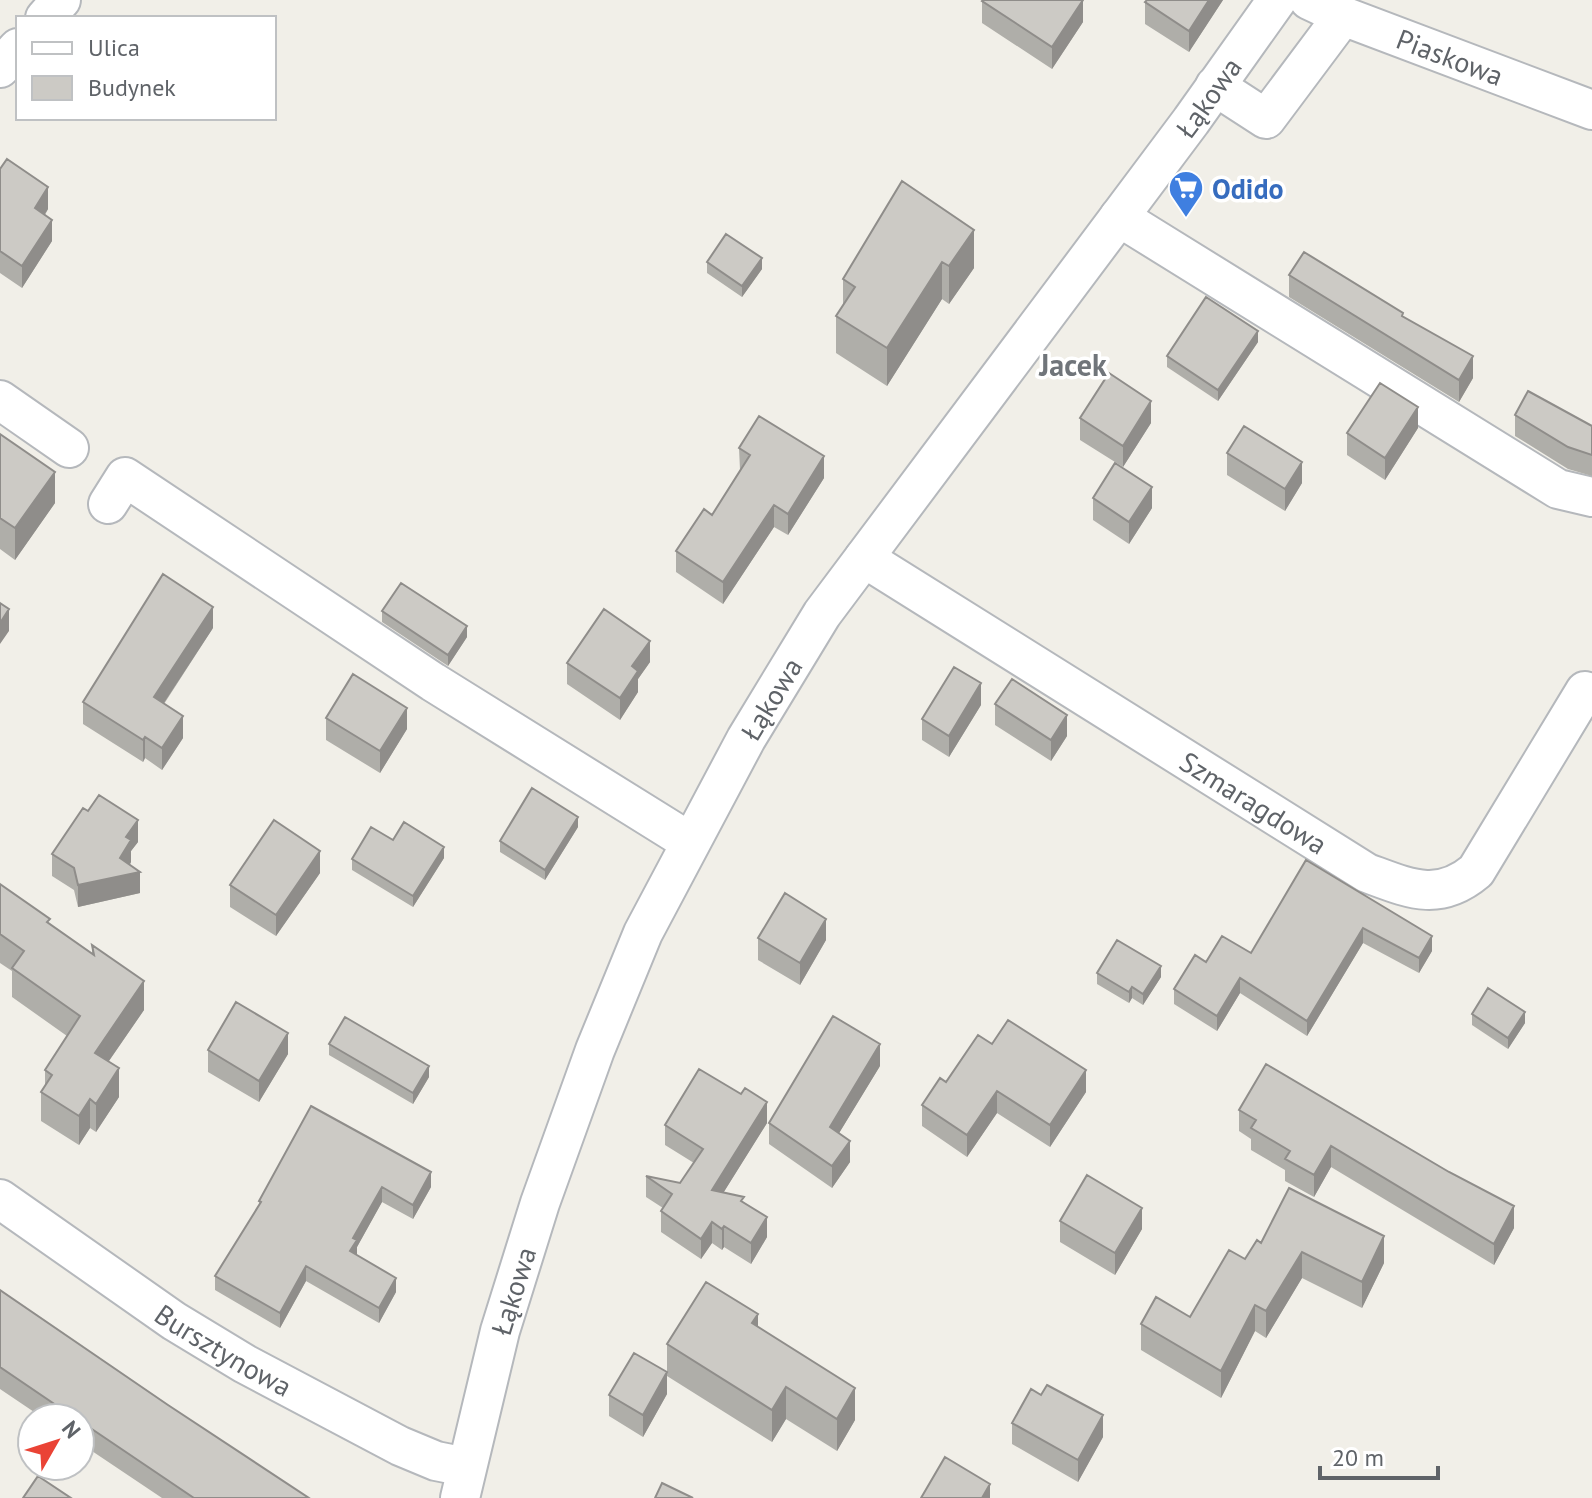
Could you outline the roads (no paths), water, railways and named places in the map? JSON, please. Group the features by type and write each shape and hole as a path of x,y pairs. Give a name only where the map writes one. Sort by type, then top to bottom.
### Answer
{"street":[{"path":"47,16 61,0"},
{"name":"Łąkowa","path":"463,1483 500,1331 540,1203 585,1078 643,933 746,739 822,614 1277,0"},
{"name":"Piaskowa","path":"1309,0 1343,16 1592,110"},
{"path":"1215,86 1266,119 1343,16"},
{"path":"0,68 16,50"},
{"path":"1119,217 1558,489 1592,497"},
{"path":"0,400 69,448"},
{"path":"108,504 125,477 433,682 690,842"},
{"name":"Szmaragdowa","path":"864,558 1367,873 1417,891 1459,885 1476,871 1585,691"},
{"name":"Bursztynowa","path":"0,1199 174,1321 245,1364 400,1446 436,1461 463,1483"}],"place":[{"name":"Odido","path":"1186,219"}],"district":[{"name":"Jacek","path":"1073,364"}]}
